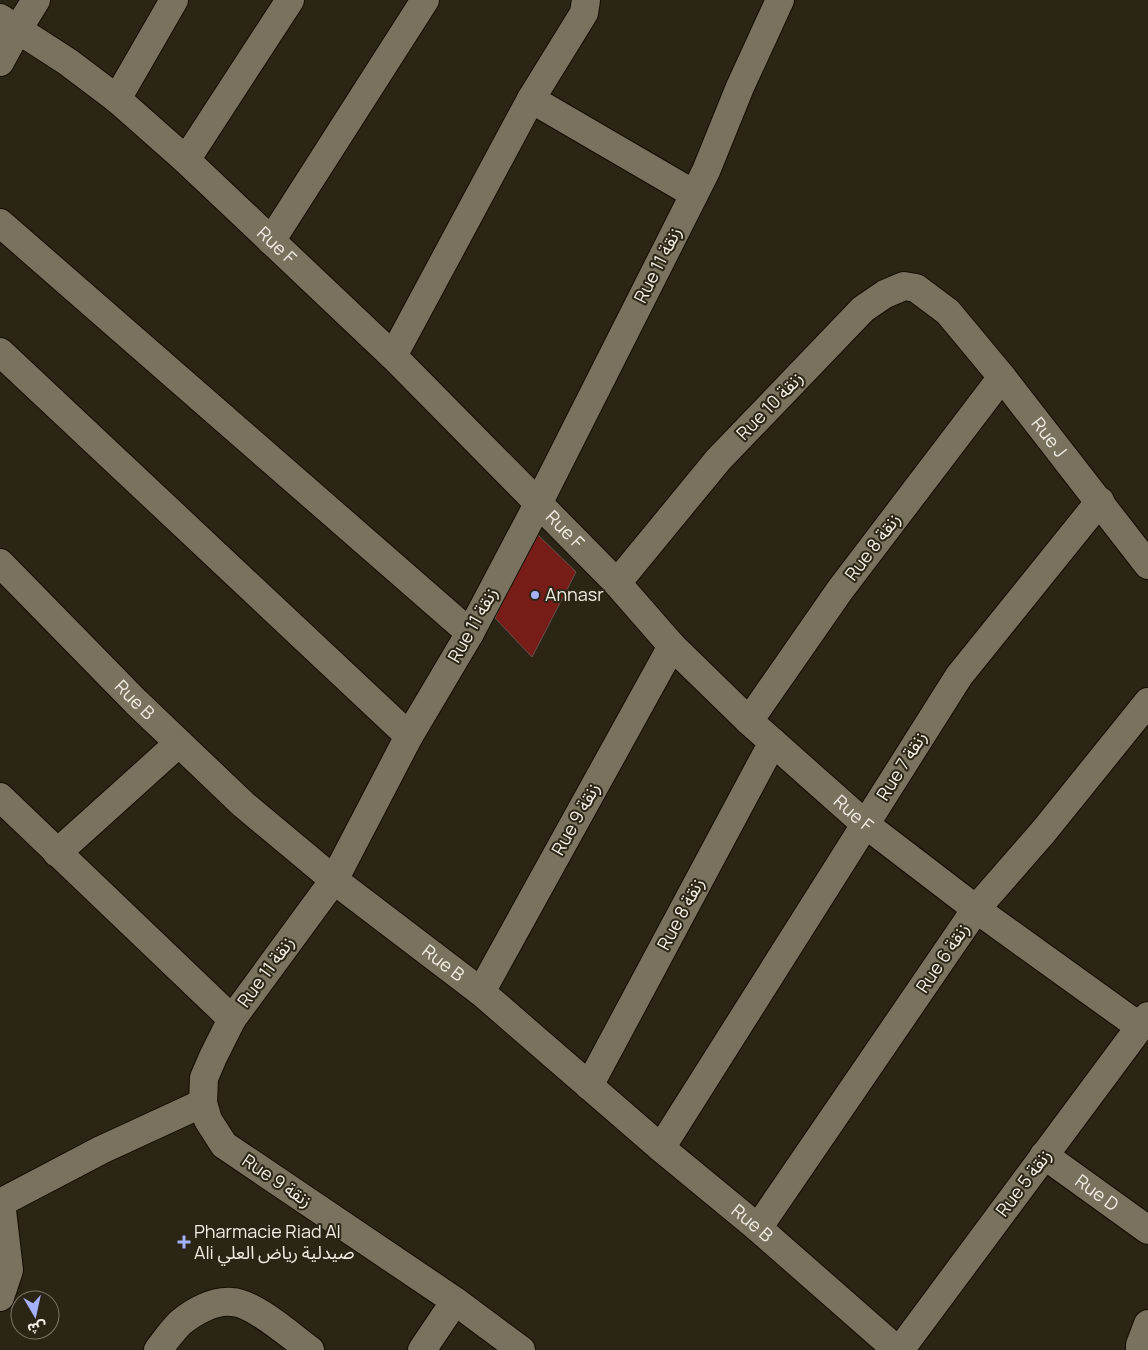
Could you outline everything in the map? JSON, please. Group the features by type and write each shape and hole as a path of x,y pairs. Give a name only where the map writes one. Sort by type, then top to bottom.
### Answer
{"street":[{"path":"0,62 9,24 36,0"},
{"path":"117,99 174,0"},
{"path":"186,160 290,0"},
{"path":"271,241 425,0"},
{"path":"393,356 531,99 584,13 586,0"},
{"name":"Rue 11 زنقة","path":"224,1145 208,1120 203,1103 204,1078 232,1019 334,880 409,736 470,633 538,504 706,171 740,87 780,0"},
{"name":"Rue F","path":"9,24 68,62 117,99 186,160 393,356 617,583 672,646 749,721 865,824 976,910 1144,1021"},
{"path":"531,99 694,194"},
{"path":"2,230 470,633"},
{"name":"Rue 10 زنقة","path":"617,583 718,460 863,309 885,294 904,286 916,288 948,312"},
{"name":"Rue J","path":"948,312 1002,376 1148,565"},
{"path":"0,352 409,736"},
{"name":"Rue 8 زنقة","path":"749,721 840,590 1002,376"},
{"name":"Rue 7 زنقة","path":"661,1148 959,676 1100,501"},
{"name":"Rue B","path":"0,563 136,702 244,805 334,880 480,992 899,1350"},
{"name":"Rue 9 زنقة","path":"480,992 672,646"},
{"name":"Rue 6 زنقة","path":"758,1228 976,910 1044,831 1148,702"},
{"name":"Rue 8 زنقة","path":"589,1086 773,742"},
{"path":"57,853 179,743"},
{"path":"0,798 232,1019"},
{"name":"Rue 5 زنقة","path":"899,1350 1144,1021"},
{"path":"0,1297 9,1270 1,1203 100,1150 203,1103"},
{"name":"Rue 9 زنقة","path":"224,1145 455,1301 521,1350"},
{"name":"Rue D","path":"1044,1155 1148,1230"},
{"path":"422,1350 455,1301"},
{"path":"158,1350 179,1324 194,1313 215,1304 232,1302 245,1305 273,1322 310,1350"},
{"path":"1140,1350 1148,1324"}],"building":[{"name":"Annasr","path":"535,532 576,572 532,657 495,618"}],"place":[{"name":"Annasr","path":"535,595"},
{"name":"Pharmacie Riad Al Ali صيدلية رياض العلي","path":"184,1242"}]}
